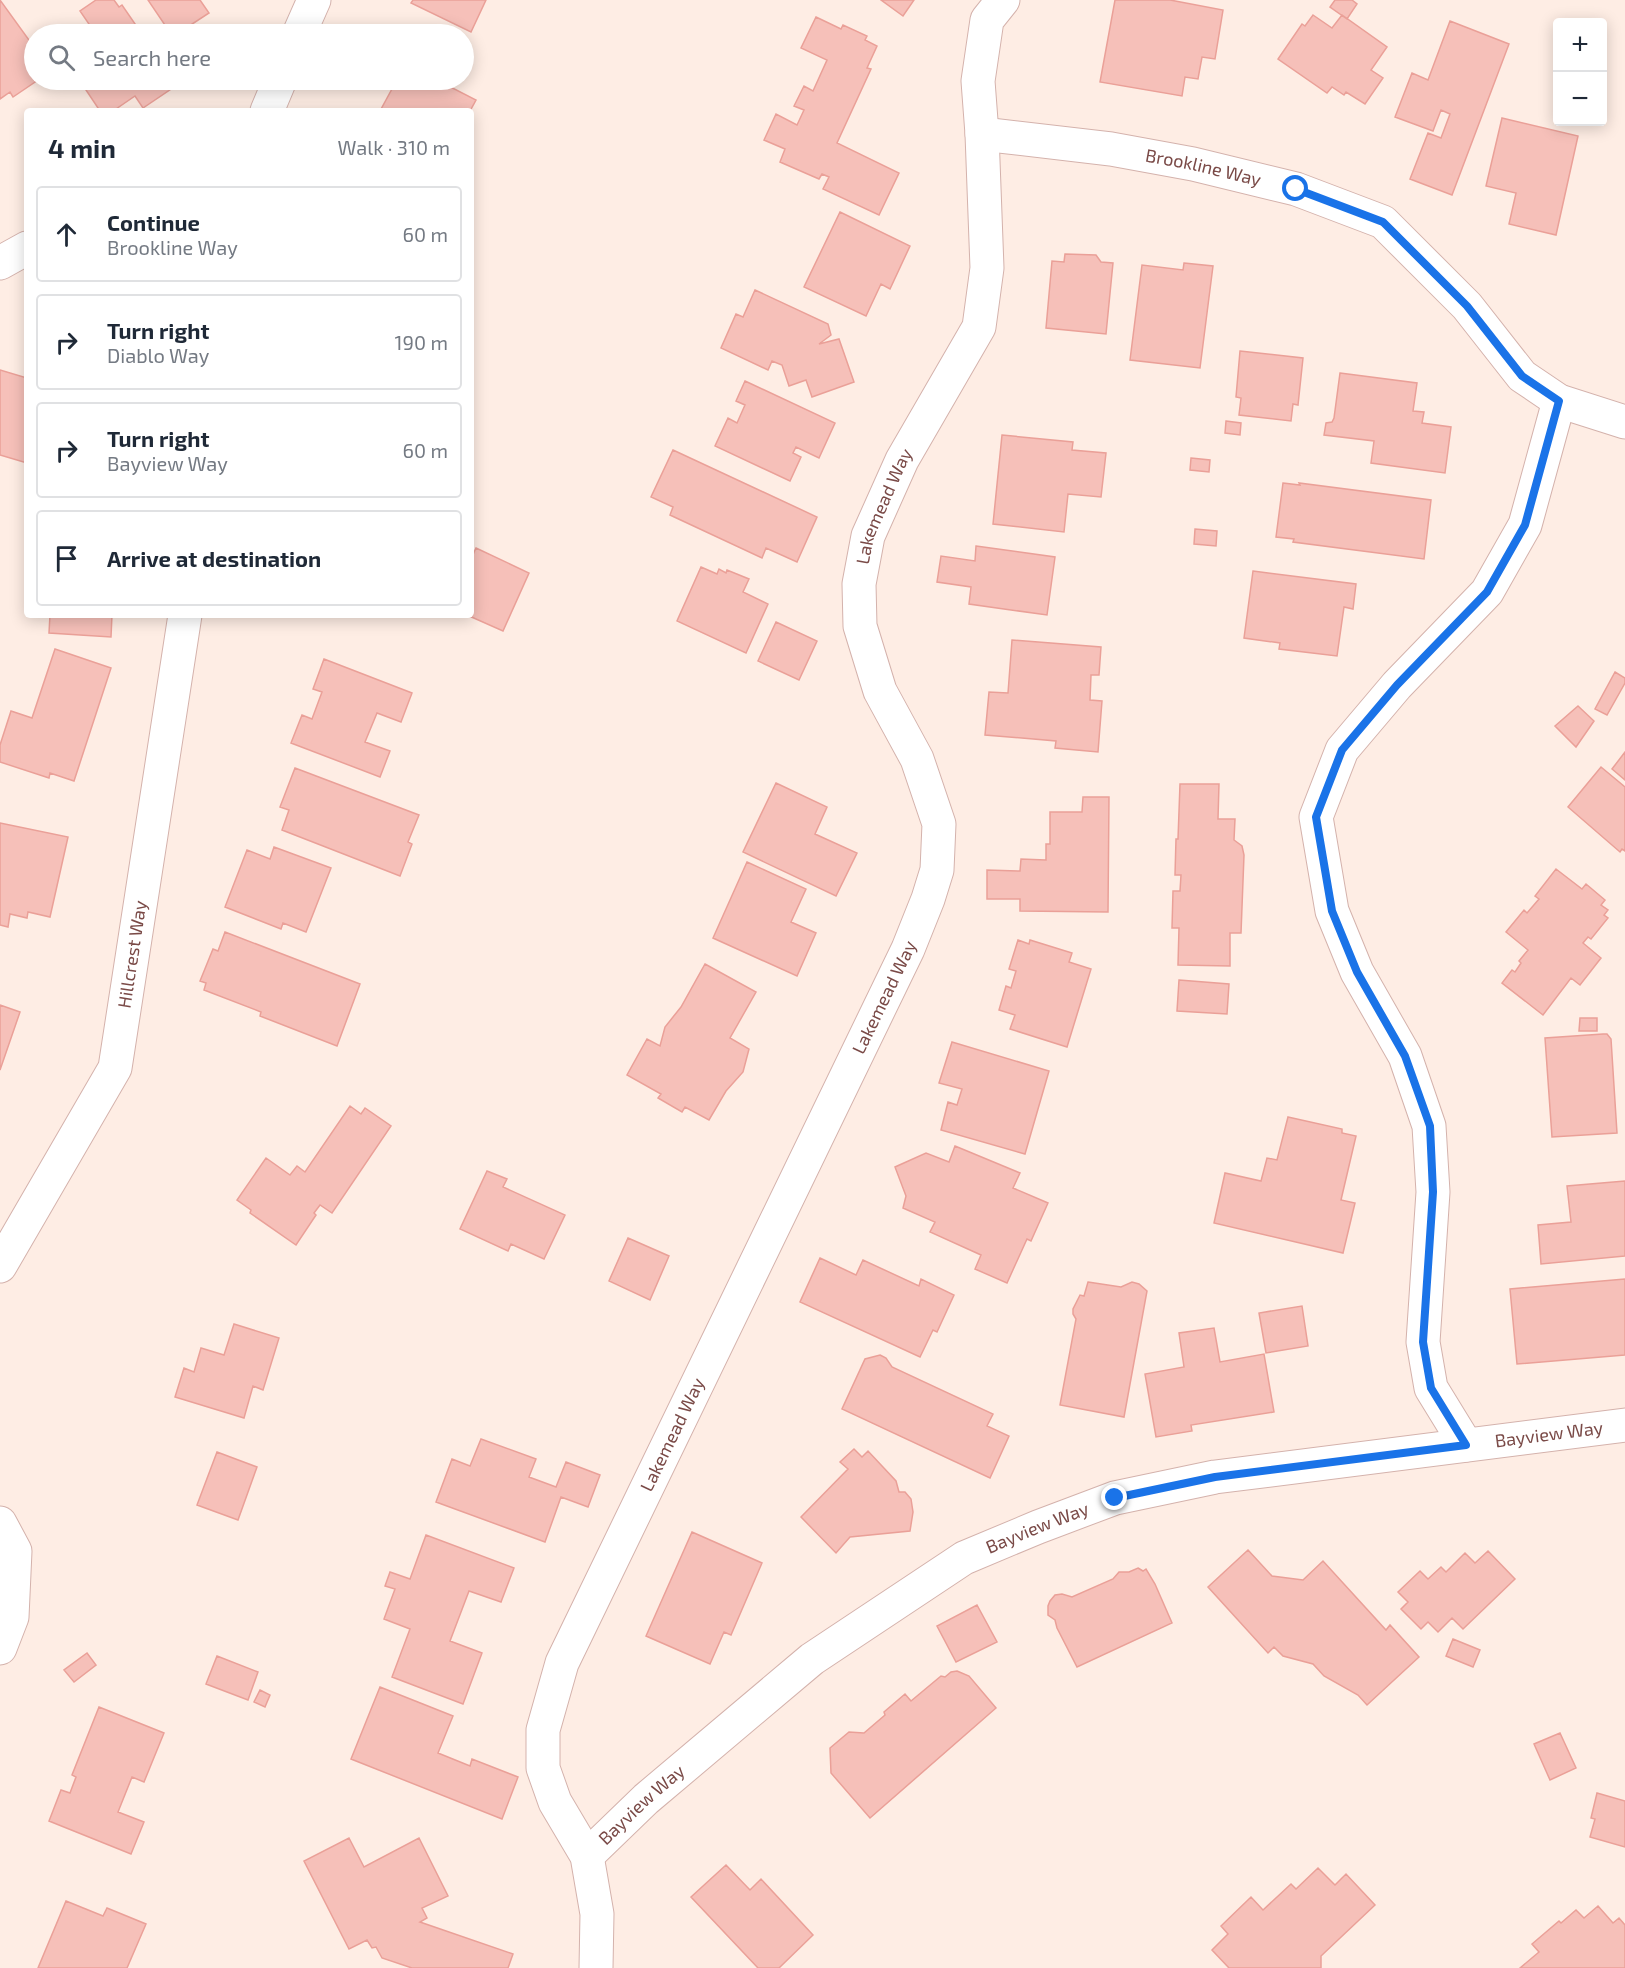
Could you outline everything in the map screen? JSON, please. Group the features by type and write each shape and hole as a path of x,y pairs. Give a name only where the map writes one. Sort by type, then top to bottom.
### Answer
{"street":[{"path":"303,24 314,0"},
{"name":"Lakemead Way","path":"596,1968 597,1914 586,1856 555,1802 543,1768 543,1730 562,1663 908,949 937,870 939,824 917,759 880,691 860,626 859,584 867,536 902,460 979,327 987,268 978,81 987,20 1003,0"},
{"path":"268,108 276,90"},
{"name":"Brookline Way","path":"982,134 1111,149 1193,164 1296,189 1383,222 1467,306 1522,376 1559,401 1625,422"},
{"path":"0,263 24,250"},
{"path":"1466,1445 1431,1388 1423,1342 1433,1192 1430,1126 1405,1056 1357,972 1332,911 1316,817 1342,750 1397,685 1487,592 1525,525 1559,401"},
{"name":"Hillcrest Way","path":"0,1266 115,1068 185,618"},
{"name":"Bayview Way","path":"586,1856 645,1799 812,1659 964,1558 1038,1527 1115,1498 1215,1477 1625,1425"},
{"path":"0,1523 15,1551 12,1617 0,1648"}],"building":[{"path":"0,0 24,33 24,90 13,97 10,92 0,99"},
{"path":"96,0 114,0 119,7 122,5 135,24 89,24 80,11"},
{"path":"148,0 200,0 209,13 192,24 164,24"},
{"path":"413,0 486,0 474,26 454,24 411,3"},
{"path":"881,0 914,0 903,16"},
{"path":"1115,0 1170,0 1223,10 1215,59 1202,57 1198,79 1185,77 1182,96 1100,82"},
{"path":"1335,0 1352,0 1357,4 1347,19 1330,7"},
{"path":"1313,15 1332,28 1342,15 1387,47 1371,70 1383,78 1365,104 1346,92 1344,95 1332,87 1327,93 1278,59 1302,24 1305,26"},
{"path":"816,17 841,29 843,25 867,36 865,40 877,46 867,68 871,69 837,143 899,173 879,215 823,189 829,177 822,174 819,179 780,162 785,149 764,140 776,114 797,125 804,110 794,106 804,86 813,91 827,60 801,48"},
{"path":"1450,21 1509,44 1452,195 1410,179 1428,133 1441,138 1450,114 1441,110 1433,131 1395,117 1412,73 1428,80"},
{"path":"86,90 170,90 143,108 135,96 117,108 98,108"},
{"path":"391,90 456,90 476,100 472,108 382,108"},
{"path":"1502,118 1578,136 1556,235 1509,224 1516,193 1486,186"},
{"path":"840,212 910,246 890,289 881,284 866,316 804,287"},
{"path":"1065,254 1096,255 1101,262 1113,263 1106,334 1046,328 1052,261 1064,262"},
{"path":"1184,263 1213,266 1200,368 1130,360 1142,265 1183,270"},
{"path":"755,290 828,324 831,335 819,344 839,339 854,382 812,397 806,380 789,386 782,365 772,361 768,370 721,348 736,314 743,317"},
{"path":"1240,351 1303,358 1298,405 1293,404 1291,421 1239,415 1241,398 1236,397"},
{"path":"0,370 24,377 24,462 0,455"},
{"path":"1340,373 1417,383 1413,411 1424,412 1422,423 1451,427 1445,473 1371,463 1374,441 1324,435 1326,423 1332,422 1334,418"},
{"path":"745,381 835,423 819,458 796,447 793,453 801,457 790,481 715,446 728,418 737,423 745,405 736,401"},
{"path":"1226,421 1241,423 1240,435 1225,433"},
{"path":"1002,435 1073,442 1072,450 1106,453 1101,497 1068,494 1064,532 993,524"},
{"path":"673,450 817,517 797,562 766,548 762,558 670,515 673,507 651,497"},
{"path":"1191,458 1210,460 1209,472 1190,470"},
{"path":"1283,483 1300,485 1299,483 1431,500 1424,559 1293,542 1294,539 1276,537"},
{"path":"1195,529 1217,531 1216,546 1194,544"},
{"path":"976,546 1055,557 1047,615 969,604 971,587 937,582 941,556 975,561"},
{"path":"476,548 529,573 503,631 474,618 474,552"},
{"path":"701,567 717,574 719,569 726,573 727,570 749,579 743,592 768,604 746,653 677,621"},
{"path":"1253,571 1356,584 1353,609 1344,607 1337,656 1279,649 1280,643 1244,638"},
{"path":"50,618 112,618 111,637 49,633"},
{"path":"776,622 817,641 799,680 758,661"},
{"path":"1012,640 1101,647 1099,675 1091,675 1090,700 1102,701 1098,752 1055,748 1056,741 985,735 989,692 1008,693"},
{"path":"55,649 111,668 74,781 50,773 49,778 0,762 0,745 11,711 32,718"},
{"path":"324,659 412,693 401,722 377,713 365,742 390,751 380,777 291,743 302,715 312,719 322,692 313,689"},
{"path":"1615,672 1625,678 1625,683 1607,715 1595,709"},
{"path":"1578,706 1594,721 1576,747 1555,726"},
{"path":"1625,752 1625,780 1612,769"},
{"path":"1601,767 1625,787 1625,851 1622,849 1620,852 1568,807"},
{"path":"295,768 419,815 408,842 412,844 400,876 282,830 289,810 280,807"},
{"path":"776,783 827,807 815,834 857,853 836,896 743,852"},
{"path":"1180,784 1219,784 1218,819 1235,819 1234,840 1242,846 1244,855 1241,933 1230,933 1230,966 1178,965 1179,928 1172,928 1173,891 1180,891 1181,875 1175,875"},
{"path":"1083,797 1109,797 1108,912 1020,911 1020,899 987,899 987,870 1020,871 1021,859 1046,860 1046,844 1050,844 1050,812 1082,812"},
{"path":"0,823 68,837 50,917 28,912 27,918 10,914 8,927 0,925"},
{"path":"274,847 331,868 306,932 283,923 281,929 225,907 247,850 270,859"},
{"path":"747,862 806,889 791,922 816,933 797,976 713,938"},
{"path":"1556,869 1582,889 1586,884 1605,900 1601,905 1608,910 1604,915 1608,918 1591,939 1588,937 1583,943 1601,958 1580,985 1571,978 1543,1015 1502,983 1512,970 1515,972 1521,963 1519,961 1528,950 1506,932 1524,910 1527,913 1539,899 1535,896"},
{"path":"225,932 360,984 337,1046 260,1016 261,1012 204,990 206,983 200,981 213,949 218,951"},
{"path":"1018,940 1029,944 1030,940 1072,953 1069,962 1091,969 1067,1047 1010,1029 1015,1015 999,1010 1006,986 1011,988 1016,971 1009,969"},
{"path":"705,964 756,992 730,1038 749,1049 743,1072 726,1091 709,1120 685,1107 682,1112 658,1098 661,1094 627,1075 647,1039 660,1046 665,1027 681,1007"},
{"path":"1179,980 1229,984 1227,1014 1177,1011"},
{"path":"0,1005 20,1012 0,1070"},
{"path":"1580,1018 1597,1018 1597,1031 1579,1031"},
{"path":"1607,1034 1611,1039 1617,1133 1552,1137 1545,1038"},
{"path":"952,1042 1049,1071 1025,1154 941,1130 948,1102 957,1105 962,1089 939,1083"},
{"path":"350,1106 361,1114 365,1108 391,1126 332,1213 320,1205 296,1245 250,1213 251,1210 237,1200 266,1158 290,1175 297,1166 305,1172"},
{"path":"1288,1117 1342,1129 1342,1133 1356,1136 1341,1200 1355,1203 1343,1253 1214,1223 1225,1173 1261,1181 1267,1158 1277,1160"},
{"path":"955,1146 1020,1173 1013,1188 1048,1203 1031,1241 1027,1239 1007,1283 975,1269 981,1255 930,1232 935,1222 903,1208 906,1196 895,1167 926,1153 949,1162"},
{"path":"487,1171 507,1179 503,1187 565,1215 544,1259 511,1244 508,1251 460,1229"},
{"path":"1625,1181 1625,1256 1541,1264 1538,1225 1571,1222 1567,1186"},
{"path":"628,1238 669,1256 650,1300 609,1281"},
{"path":"820,1258 856,1275 863,1260 919,1286 921,1279 954,1295 937,1332 933,1330 920,1357 800,1302"},
{"path":"1625,1279 1625,1355 1517,1364 1510,1289"},
{"path":"1088,1282 1121,1287 1132,1282 1139,1284 1147,1291 1124,1417 1060,1405 1076,1319 1073,1309 1080,1295 1084,1296"},
{"path":"1302,1306 1308,1346 1266,1353 1259,1313"},
{"path":"234,1324 279,1338 263,1390 253,1386 244,1418 175,1397 184,1368 194,1372 201,1348 224,1355"},
{"path":"1214,1328 1220,1362 1264,1354 1274,1412 1191,1425 1192,1431 1156,1437 1145,1374 1184,1367 1179,1333"},
{"path":"880,1355 886,1358 892,1367 993,1414 987,1426 1009,1436 990,1478 842,1409 865,1359"},
{"path":"481,1439 536,1459 529,1477 556,1487 566,1462 600,1475 588,1507 561,1497 545,1542 436,1502 452,1459 470,1466"},
{"path":"854,1449 862,1457 868,1451 896,1481 899,1492 905,1492 911,1499 913,1512 910,1531 850,1537 836,1553 801,1517 848,1469 840,1462"},
{"path":"217,1452 257,1467 238,1520 197,1505"},
{"path":"692,1532 762,1563 731,1635 724,1632 710,1664 646,1636"},
{"path":"426,1535 514,1568 501,1602 469,1591 450,1641 482,1653 463,1704 392,1677 410,1629 384,1619 395,1589 385,1586 390,1572 410,1579"},
{"path":"1248,1550 1272,1576 1303,1580 1323,1561 1386,1630 1390,1625 1419,1657 1367,1705 1358,1695 1324,1676 1313,1664 1283,1656 1274,1647 1268,1653 1208,1587"},
{"path":"1488,1551 1515,1579 1463,1629 1452,1618 1438,1632 1428,1622 1421,1629 1401,1609 1408,1602 1398,1592 1420,1571 1428,1579 1441,1567 1446,1572 1465,1553 1475,1563"},
{"path":"1138,1568 1143,1571 1146,1569 1172,1623 1077,1667 1055,1620 1048,1615 1050,1601 1055,1595 1062,1594 1072,1597 1113,1579 1119,1572 1129,1572"},
{"path":"977,1605 997,1642 956,1662 937,1626"},
{"path":"1453,1639 1480,1650 1473,1667 1446,1656"},
{"path":"87,1653 96,1665 74,1682 64,1670"},
{"path":"217,1656 258,1672 248,1700 206,1684"},
{"path":"957,1671 969,1676 996,1708 870,1818 831,1773 830,1748 849,1732 864,1733 905,1694 911,1701 941,1676 945,1677"},
{"path":"380,1687 453,1716 438,1753 470,1766 472,1759 518,1777 502,1819 351,1759"},
{"path":"260,1690 270,1695 265,1707 254,1702"},
{"path":"99,1707 164,1733 144,1782 132,1777 118,1812 144,1822 131,1854 49,1821 61,1790 70,1793 76,1777 72,1775"},
{"path":"1560,1733 1576,1768 1550,1780 1534,1744"},
{"path":"1597,1793 1625,1801 1625,1847 1590,1837 1595,1819 1591,1818"},
{"path":"349,1838 364,1867 419,1838 448,1896 422,1908 427,1918 420,1922 513,1954 508,1968 412,1968 382,1958 376,1947 372,1948 367,1940 349,1949 304,1861"},
{"path":"726,1865 750,1890 761,1879 813,1935 779,1968 758,1968 691,1897"},
{"path":"1318,1868 1335,1885 1346,1874 1375,1905 1321,1956 1321,1968 1229,1968 1212,1950 1228,1934 1221,1926 1251,1897 1263,1910 1291,1884 1296,1889"},
{"path":"66,1901 103,1916 107,1908 146,1924 127,1968 38,1968"},
{"path":"1598,1906 1613,1923 1619,1918 1625,1925 1625,1968 1520,1968 1539,1952 1532,1944 1559,1921 1561,1923 1576,1910 1584,1918"}],"route":[{"path":"1115,1498 1215,1477 1466,1445 1431,1388 1423,1342 1433,1192 1430,1126 1405,1056 1357,972 1332,911 1316,817 1342,750 1397,685 1487,592 1525,525 1559,401 1522,376 1467,306 1383,222 1296,189"}]}
